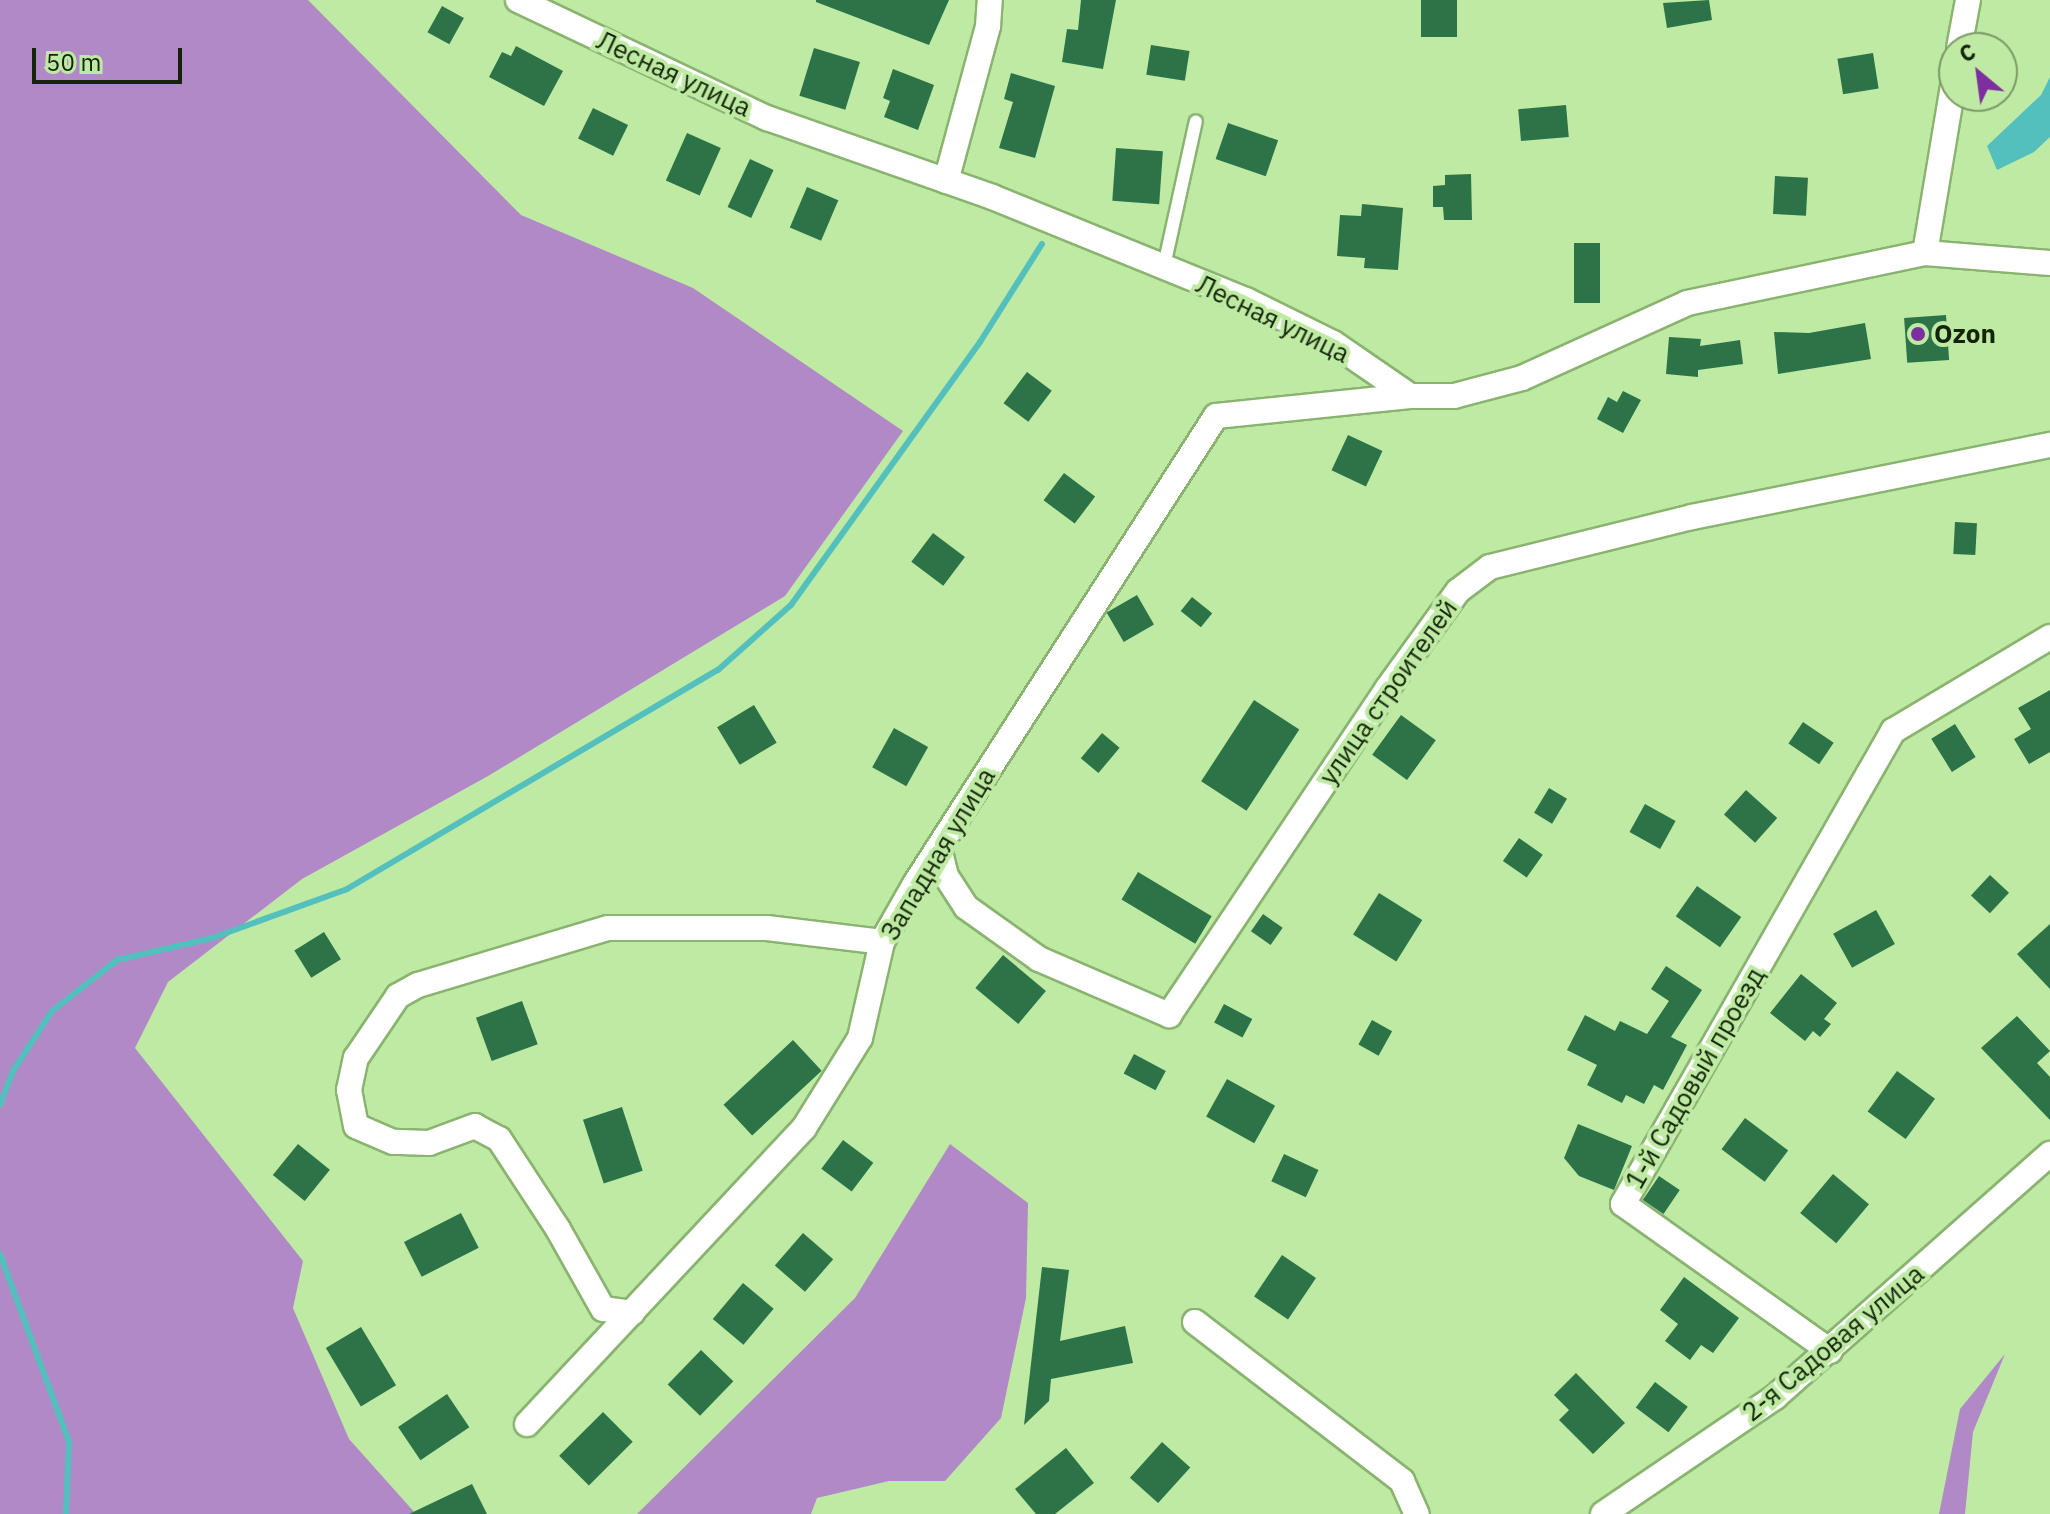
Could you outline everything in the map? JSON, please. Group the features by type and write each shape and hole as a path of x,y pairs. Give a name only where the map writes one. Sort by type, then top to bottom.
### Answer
{"street":[{"name":"Лесная улица","path":"518,0 767,118 946,181 1164,266 1333,343 1410,396"},
{"path":"946,181 988,26 990,0"},
{"path":"1962,32 1968,0"},
{"path":"1925,253 1949,112"},
{"path":"1410,396 1454,396 1522,378 1687,303 1925,253 2050,263"},
{"name":"Западная улица","path":"527,1424 804,1128 860,1038 882,942 1216,416 1410,396"},
{"name":"улица строителей","path":"939,848 946,876 966,907 1039,959 1169,1015 1387,689 1458,591 1490,567 1692,517 2050,445"},
{"name":"1-й Садовый проезд","path":"1830,1351 1623,1204 1893,731 2050,637"},
{"path":"632,1313 603,1309 558,1229 499,1139 475,1126 429,1143 393,1142 356,1126 349,1090 356,1058 389,1008 398,996 418,985 608,928 767,928 882,942"},
{"name":"2-я Садовая улица","path":"1603,1514 1775,1397 2050,1154"},
{"path":"1195,1322 1392,1472 1417,1514"}],"lane":[{"path":"1164,266 1196,121"}],"shaded area":[{"path":"0,0 308,0 521,215 693,288 903,431 785,596 488,776 302,879 168,982 135,1048 303,1261 293,1308 349,1439 416,1514 0,1514"},
{"path":"950,1144 1028,1203 1026,1298 1001,1418 945,1481 889,1481 817,1498 811,1514 637,1514 855,1298"},
{"path":"2005,1354 1973,1432 1965,1514 1939,1514 1960,1409"}],"water":[{"path":"2050,77 2050,137 2034,152 1997,170 1987,146 2041,95"}],"building":[{"path":"816,0 949,0 929,45 816,2"},
{"path":"1081,0 1116,0 1103,69 1062,62 1067,29 1078,30"},
{"path":"1421,0 1457,0 1457,37 1421,37"},
{"path":"1709,0 1712,20 1667,28 1663,3"},
{"path":"442,6 464,18 449,44 427,32"},
{"path":"1151,45 1190,51 1185,81 1146,75"},
{"path":"516,46 563,71 544,106 489,77 502,52 511,56"},
{"path":"814,48 860,62 845,110 799,96"},
{"path":"1873,53 1879,89 1843,94 1837,59"},
{"path":"893,69 934,85 918,130 884,117 890,101 883,98"},
{"path":"1011,73 1055,86 1035,158 999,148 1013,102 1004,99"},
{"path":"1566,105 1569,137 1521,141 1518,109"},
{"path":"593,108 628,125 613,156 578,139"},
{"path":"1228,123 1278,140 1266,176 1216,159"},
{"path":"687,133 721,148 700,196 666,181"},
{"path":"1116,148 1163,151 1159,204 1112,201"},
{"path":"750,159 774,170 751,218 728,207"},
{"path":"1471,174 1472,220 1444,220 1443,207 1433,207 1433,186 1445,185 1445,175"},
{"path":"1775,176 1808,178 1806,216 1773,214"},
{"path":"807,187 838,200 821,241 790,228"},
{"path":"1362,204 1403,208 1398,270 1364,268 1365,258 1337,256 1340,215 1361,216"},
{"path":"1574,243 1600,243 1600,303 1574,303"},
{"path":"1946,315 1949,360 1907,363 1904,318"},
{"path":"1865,323 1871,359 1778,374 1774,332 1809,333"},
{"path":"1669,337 1701,339 1700,346 1740,340 1743,364 1698,370 1698,377 1666,374"},
{"path":"1027,372 1052,391 1028,422 1004,403"},
{"path":"1623,391 1641,400 1623,433 1597,419 1608,397 1617,402"},
{"path":"1348,435 1382,451 1366,486 1332,470"},
{"path":"1064,473 1095,496 1075,524 1044,500"},
{"path":"1955,522 1977,523 1975,555 1953,554"},
{"path":"933,533 965,557 943,586 911,562"},
{"path":"1137,595 1154,624 1124,642 1107,612"},
{"path":"1192,597 1212,613 1201,627 1181,611"},
{"path":"2050,690 2050,752 2029,764 2014,739 2031,729 2018,708"},
{"path":"1254,700 1299,729 1246,811 1201,781"},
{"path":"754,705 777,743 740,765 717,727"},
{"path":"1401,715 1436,740 1407,780 1372,755"},
{"path":"1803,722 1834,743 1819,764 1788,744"},
{"path":"1955,724 1976,757 1952,772 1931,739"},
{"path":"894,728 928,747 906,786 872,767"},
{"path":"1102,733 1120,748 1098,773 1081,758"},
{"path":"1549,788 1567,799 1552,824 1534,813"},
{"path":"1746,790 1777,818 1755,843 1724,815"},
{"path":"1645,804 1676,821 1660,849 1629,832"},
{"path":"1519,838 1543,855 1527,878 1503,861"},
{"path":"1138,872 1212,916 1195,944 1122,899"},
{"path":"1990,875 2009,893 1990,913 1971,895"},
{"path":"1697,886 1741,917 1720,947 1676,916"},
{"path":"1379,893 1422,920 1396,962 1353,935"},
{"path":"1876,910 1895,944 1852,968 1833,934"},
{"path":"1263,914 1283,928 1271,945 1251,931"},
{"path":"2050,924 2050,989 2017,954"},
{"path":"324,932 341,959 311,978 294,951"},
{"path":"1003,955 1046,991 1018,1024 975,988"},
{"path":"1666,966 1702,990 1671,1037 1687,1045 1663,1090 1654,1085 1644,1104 1626,1095 1622,1103 1587,1085 1597,1065 1567,1050 1585,1015 1615,1031 1620,1021 1647,1034 1669,1001 1651,989"},
{"path":"1801,974 1837,1003 1824,1019 1831,1024 1820,1037 1813,1031 1805,1041 1770,1013"},
{"path":"522,1001 538,1044 492,1061 476,1018"},
{"path":"1224,1004 1252,1019 1242,1038 1214,1023"},
{"path":"2017,1016 2050,1051 2037,1063 2050,1077 2050,1120 1981,1048"},
{"path":"1372,1020 1392,1031 1379,1056 1358,1044"},
{"path":"793,1040 822,1071 752,1136 724,1105"},
{"path":"1134,1054 1166,1071 1155,1090 1124,1073"},
{"path":"1897,1071 1935,1099 1906,1139 1868,1111"},
{"path":"1227,1079 1275,1106 1254,1143 1206,1117"},
{"path":"622,1107 643,1171 604,1183 583,1120"},
{"path":"1745,1118 1788,1150 1765,1182 1722,1149"},
{"path":"1578,1124 1632,1146 1614,1190 1579,1176 1564,1158"},
{"path":"843,1140 873,1163 852,1192 821,1169"},
{"path":"298,1144 330,1170 305,1201 273,1175"},
{"path":"1284,1154 1318,1170 1306,1197 1271,1181"},
{"path":"1833,1174 1869,1204 1836,1243 1800,1213"},
{"path":"1659,1176 1680,1190 1664,1214 1643,1200"},
{"path":"461,1213 479,1248 422,1277 404,1242"},
{"path":"803,1233 833,1259 805,1292 775,1265"},
{"path":"1282,1255 1316,1278 1288,1319 1254,1296"},
{"path":"1042,1267 1069,1270 1060,1341 1125,1326 1133,1363 1051,1379 1049,1401 1024,1425"},
{"path":"1684,1277 1739,1318 1713,1353 1701,1345 1690,1360 1665,1341 1678,1324 1660,1310"},
{"path":"743,1283 774,1309 743,1345 713,1319"},
{"path":"361,1327 396,1385 361,1406 326,1348"},
{"path":"701,1350 733,1381 700,1416 668,1385"},
{"path":"1576,1373 1625,1423 1593,1454 1559,1420 1569,1410 1554,1395"},
{"path":"1655,1382 1688,1407 1668,1432 1636,1408"},
{"path":"447,1394 469,1427 420,1460 398,1427"},
{"path":"603,1412 633,1442 589,1486 559,1456"},
{"path":"1162,1442 1190,1467 1158,1503 1130,1478"},
{"path":"1066,1448 1094,1483 1055,1514 1036,1514 1015,1489"},
{"path":"472,1484 487,1514 409,1514"}],"waterway":[{"path":"0,1105 13,1071 52,1011 117,960 212,938 347,889 718,670 791,605 980,342 1042,244"},
{"path":"0,1254 69,1442 66,1514"}],"place":[{"name":"Ozon","path":"1918,334"}]}
